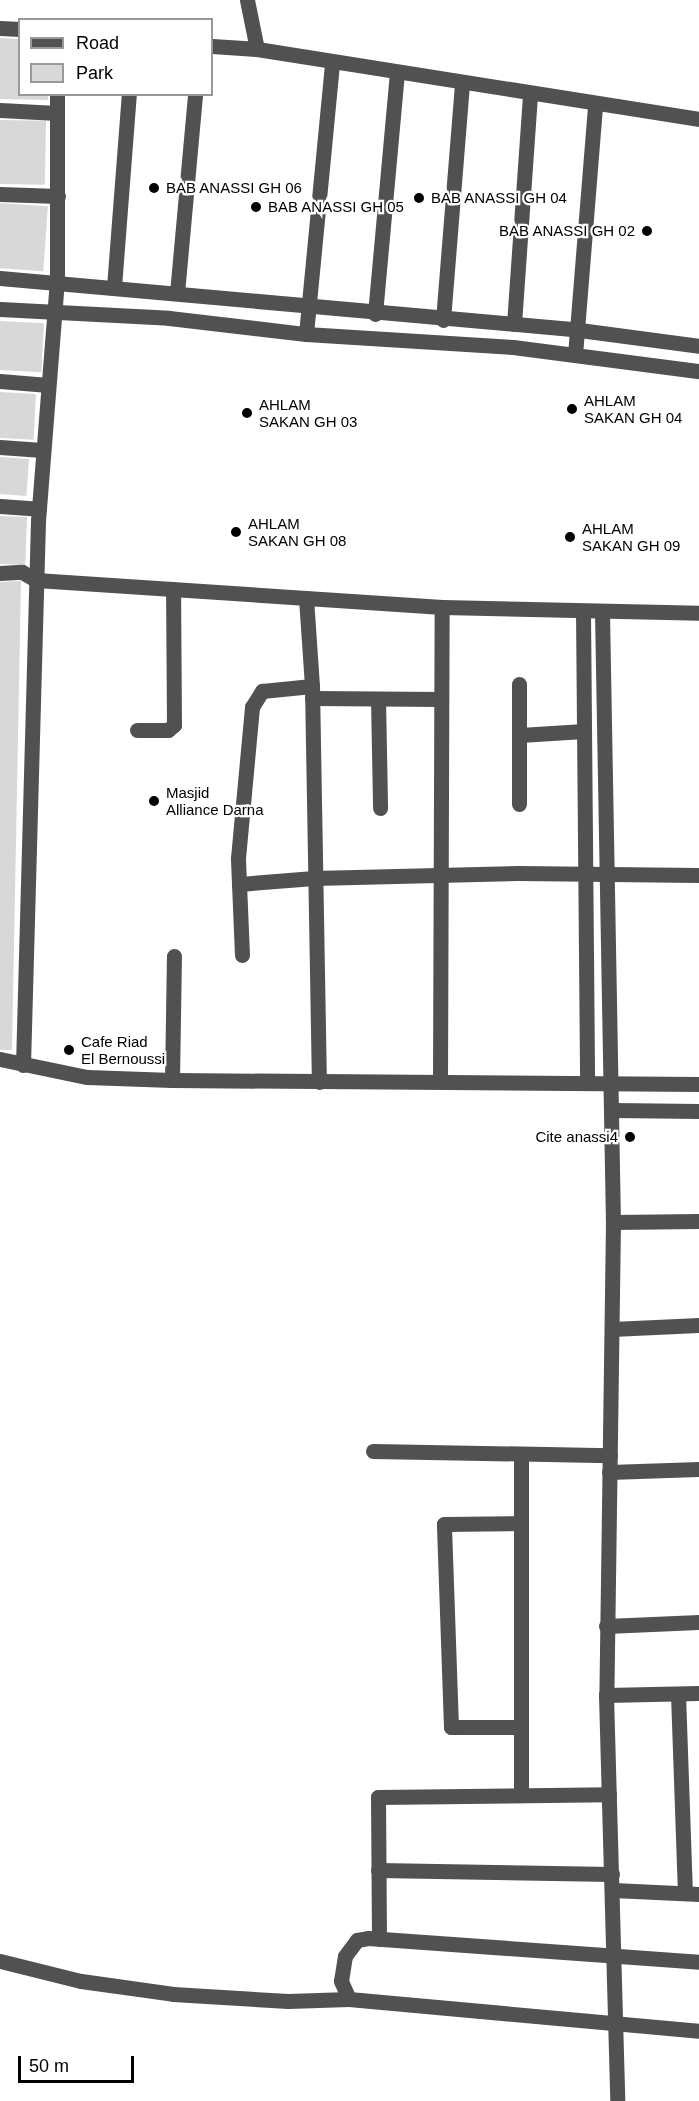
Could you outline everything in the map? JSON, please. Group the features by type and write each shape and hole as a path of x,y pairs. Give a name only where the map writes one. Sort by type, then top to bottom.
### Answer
{"street":[{"path":"245,3 257,50"},
{"path":"0,28 18,29"},
{"path":"213,46 257,50 462,84 699,119"},
{"path":"306,334 332,62"},
{"path":"375,314 397,73"},
{"path":"443,320 462,84"},
{"path":"514,324 530,94"},
{"path":"23,1065 39,508 57,282 57,96"},
{"path":"114,287 129,96"},
{"path":"177,293 195,96"},
{"path":"575,355 595,104"},
{"path":"0,110 57,113"},
{"path":"0,194 58,196"},
{"path":"0,278 114,287 443,320 578,329 699,346"},
{"path":"0,309 54,314 169,318 306,334 575,355 699,371"},
{"path":"0,381 48,385"},
{"path":"0,447 42,450"},
{"path":"0,506 39,508"},
{"path":"0,573 22,572 36,580 442,607 699,613"},
{"path":"137,730 168,730 174,725 173,589"},
{"path":"306,598 312,692 319,1082"},
{"path":"441,1081 442,607"},
{"path":"583,611 587,1082"},
{"path":"602,612 609,874 613,1222 606,1695 616,1957 617,2101"},
{"path":"519,684 519,804"},
{"path":"242,955 238,858 255,697 262,691 312,692 378,699 441,699"},
{"path":"378,699 380,808"},
{"path":"520,735 584,731"},
{"path":"239,884 314,878 441,875 699,874"},
{"path":"172,1080 174,956"},
{"path":"0,1059 87,1077 172,1080 699,1083"},
{"path":"612,1110 699,1111"},
{"path":"613,1222 699,1221"},
{"path":"612,1329 699,1325"},
{"path":"373,1451 610,1455"},
{"path":"521,1454 521,1795"},
{"path":"609,1472 699,1469"},
{"path":"521,1523 444,1524 451,1727 521,1727"},
{"path":"606,1626 699,1622"},
{"path":"613,1890 692,1894 678,1694"},
{"path":"606,1695 699,1694"},
{"path":"379,1939 378,1797 609,1794"},
{"path":"378,1870 612,1874"},
{"path":"349,1999 341,1981 348,1949 357,1940 379,1939 699,1962"},
{"path":"0,1961 81,1981 173,1994 288,2001 349,1999 699,2031"}],"green space":[{"path":"0,38 18,39 18,96 48,96 48,100 0,99"},
{"path":"0,120 46,121 45,185 0,184"},
{"path":"0,203 48,206 43,271 0,268"},
{"path":"0,321 44,323 41,372 0,370"},
{"path":"0,392 36,394 34,440 0,438"},
{"path":"0,457 29,459 26,496 0,494"},
{"path":"0,516 27,517 25,565 0,564"},
{"path":"21,581 12,1050 0,1050 0,582"}],"place":[{"name":"BAB ANASSI GH 06","path":"154,188"},
{"name":"BAB ANASSI GH 04","path":"419,198"},
{"name":"BAB ANASSI GH 05","path":"256,207"},
{"name":"BAB ANASSI GH 02","path":"647,231"},
{"name":"AHLAM SAKAN GH 04","path":"572,409"},
{"name":"AHLAM SAKAN GH 03","path":"247,413"},
{"name":"AHLAM SAKAN GH 08","path":"236,532"},
{"name":"AHLAM SAKAN GH 09","path":"570,537"},
{"name":"Masjid Alliance Darna","path":"154,801"},
{"name":"Cafe Riad El Bernoussi","path":"69,1050"},
{"name":"Cite anassi4","path":"630,1137"}]}
